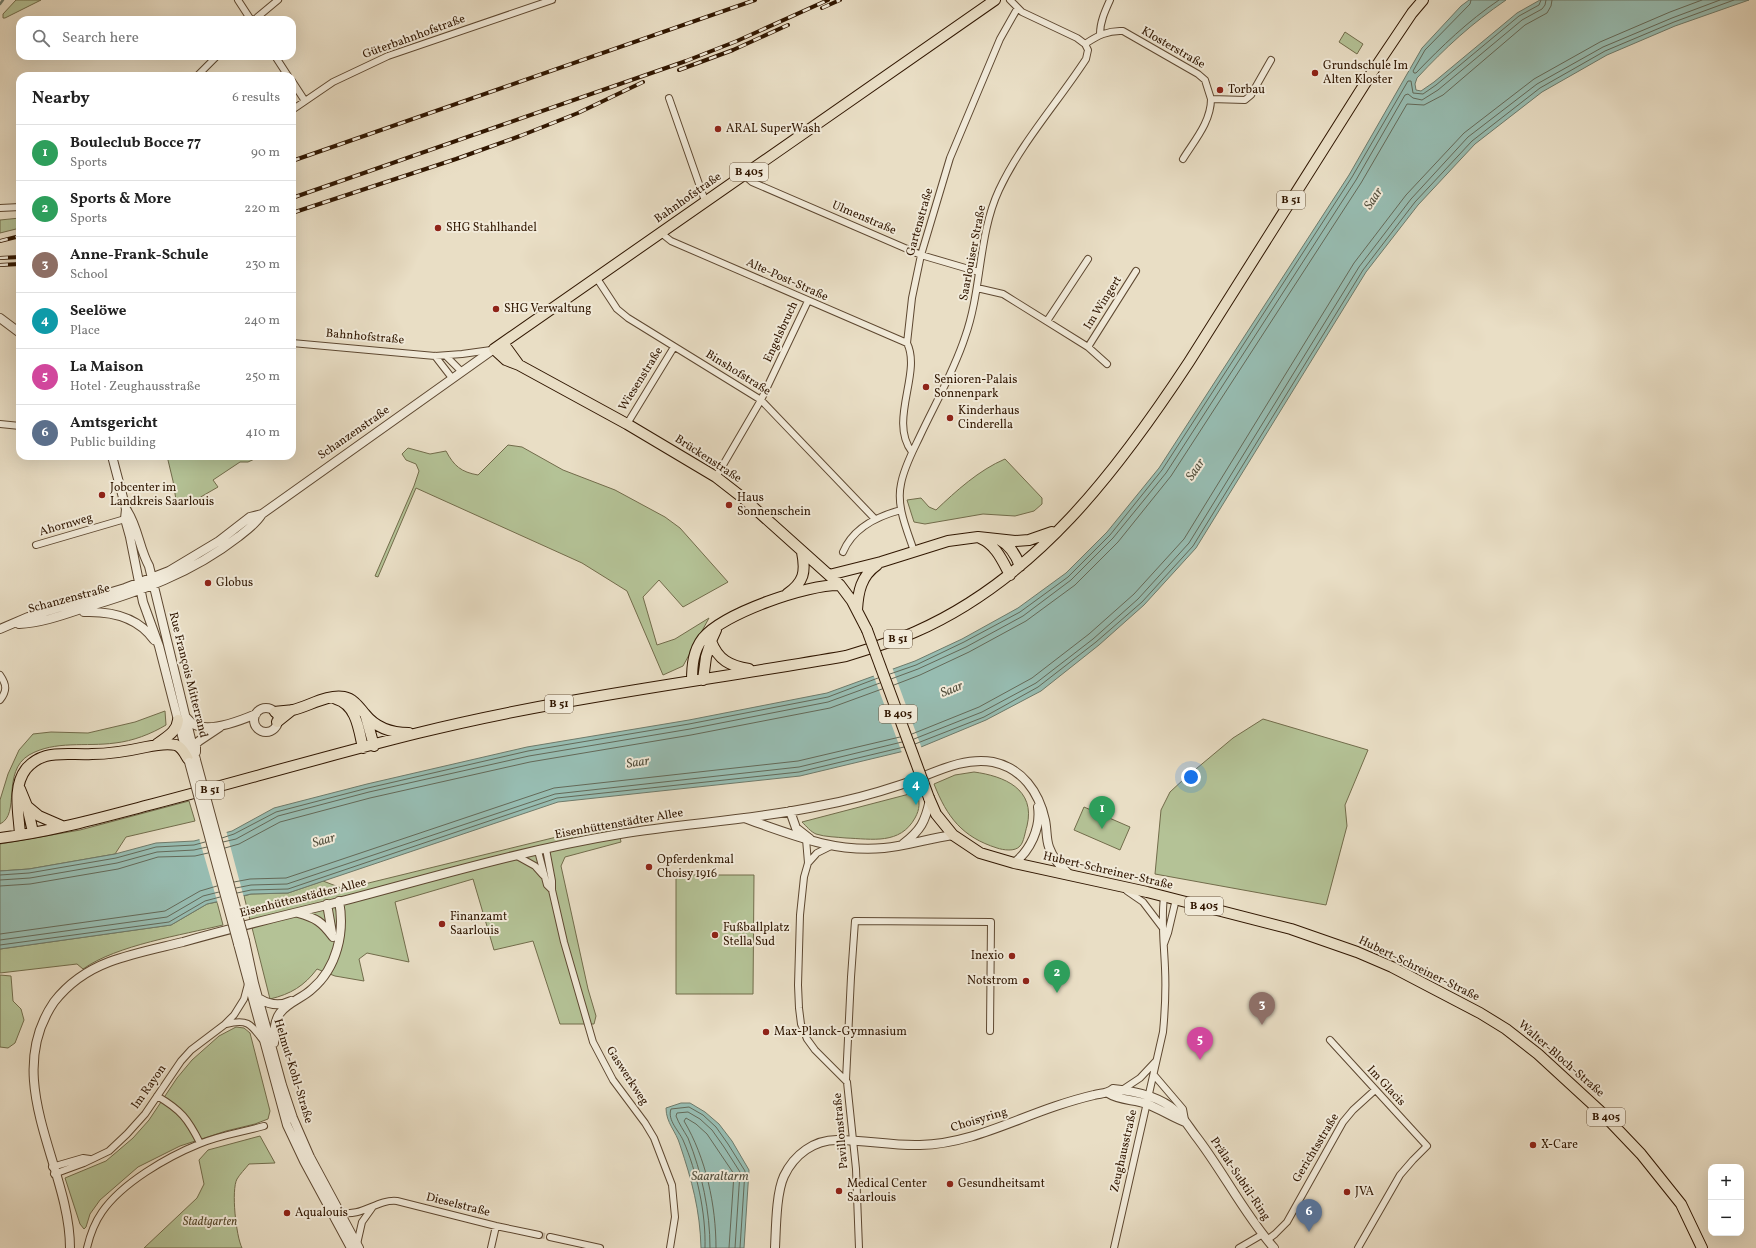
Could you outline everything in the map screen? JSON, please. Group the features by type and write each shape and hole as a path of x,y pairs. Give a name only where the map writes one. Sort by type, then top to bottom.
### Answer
{"main road":[{"name":"Bahnhofstraße","path":"494,349 995,0"},
{"name":"B 51","path":"0,838 62,826 221,787 417,734 576,700 846,656 889,643 939,620 979,597 1010,575 1061,528 1110,473 1159,406 1371,74 1412,13 1423,0"},
{"name":"Brückenstraße","path":"503,343 519,365"},
{"name":"Brückenstraße","path":"494,349 506,360 519,365 627,424 716,477 743,498 840,585 857,610 868,630 929,799"},
{"name":"B 51","path":"829,575 881,562 948,541 978,537 1015,541 1029,540 1041,538 1061,528"},
{"path":"978,537 991,544 1010,575"},
{"path":"999,539 1007,544 1016,556 1020,566"},
{"path":"782,597 795,588 803,576 802,552"},
{"name":"B 51","path":"857,610 858,597 862,582 870,570 881,562"},
{"path":"692,681 693,661 696,652 703,639 711,630 720,624 743,612 782,597 819,587 840,585"},
{"path":"703,680 706,657 711,641 720,624"},
{"name":"B 51","path":"711,641 719,657 726,663 736,667 759,670"},
{"path":"276,717 292,710 330,698 343,697 355,702 365,715 380,727 390,731 417,734"},
{"path":"330,698 343,702 353,713 359,729 363,748"},
{"path":"365,715 374,746"},
{"path":"157,744 174,732 182,719"},
{"path":"20,835 17,797 20,786 26,768 46,756 111,754 157,744 177,745 182,748 192,759"},
{"path":"20,786 21,794 27,806 33,832"},
{"name":"Hubert-Schreiner-Straße","path":"929,799 936,814 953,835 980,853 1014,863 1119,886 1291,929 1357,952 1424,983 1480,1013"},
{"path":"27,806 39,816 62,826"},
{"name":"Walter-Bloch-Straße","path":"1480,1013 1506,1029 1573,1084 1641,1154 1681,1204 1702,1248"}],"street":[{"path":"238,0 248,16"},
{"path":"259,16 278,0"},
{"name":"Güterbahnhofstraße","path":"296,107 333,82 388,56 552,0"},
{"path":"1010,0 1017,9 1077,38 1085,44 1100,34 1100,27 1110,0"},
{"name":"Gartenstraße","path":"912,452 907,446 904,436 903,422 910,365 909,348 907,343 912,298 921,255 950,158 1000,39 1017,9"},
{"name":"Klosterstraße","path":"1100,34 1123,31 1198,74 1205,80 1211,99"},
{"name":"Saarlouiser Straße","path":"914,551 901,510 899,498 900,485 903,472 960,352 970,323 989,217 998,191 1020,153 1086,59 1088,50 1085,44"},
{"path":"201,72 213,60"},
{"path":"278,60 285,72"},
{"path":"1183,159 1208,119 1211,109 1211,99 1245,100 1251,95 1271,60"},
{"path":"296,87 305,101"},
{"path":"669,98 705,201"},
{"name":"Ulmenstraße","path":"744,175 752,182 921,255 980,272"},
{"path":"0,208 16,207"},
{"name":"Alte-Post-Straße","path":"661,233 671,241 907,343"},
{"path":"1047,322 1088,259"},
{"name":"Im Wingert","path":"1088,347 1136,271"},
{"name":"Binshofstraße","path":"596,277 622,313 674,347 761,400 875,519"},
{"name":"Im Wingert","path":"977,288 1003,294 1088,347 1107,364"},
{"name":"Engelsbruch","path":"716,477 761,400 808,301"},
{"path":"0,318 15,330"},
{"name":"Bahnhofstraße","path":"296,343 435,356 446,356 494,349"},
{"name":"Wiesenstraße","path":"627,424 674,347"},
{"name":"Bahnhofstraße","path":"461,371 494,349"},
{"path":"435,356 452,378"},
{"path":"446,356 461,371"},
{"name":"Schanzenstraße","path":"16,624 30,624 71,612 202,562 225,547 256,523 262,514 461,371"},
{"path":"0,424 16,426"},
{"path":"113,460 126,509 125,519"},
{"name":"Rue François Mitterrand","path":"126,509 131,516 153,581 182,719 241,942"},
{"path":"843,552 850,540 875,519 901,510"},
{"name":"Rue François Mitterrand","path":"125,519 143,602 159,646 182,719"},
{"name":"Ahornweg","path":"36,545 125,519"},
{"name":"Schanzenstraße","path":"0,629 16,624 28,617 126,592"},
{"path":"71,612 97,611 132,620 149,633 159,646"},
{"path":"0,675 6,685 6,692 0,700"},
{"path":"182,719 195,725 223,725 236,722 256,714 260,709 267,708 276,717 274,728 267,731 260,730 255,724 236,722"},
{"path":"255,724 256,714"},
{"path":"192,759 196,744 223,725"},
{"name":"Eisenhüttenstädter Allee","path":"70,1248 67,1219 36,1114 31,1087 31,1067 37,1033 44,1017 58,997 77,979 107,963 295,912 542,850 624,833 790,811 869,795 965,762 988,761 1007,766 1020,774 1030,785 1038,798 1045,823 1048,845 1057,861 1070,875"},
{"path":"1014,863 1025,853 1034,835 1039,810 1038,798"},
{"path":"900,846 917,832 923,824 929,799"},
{"name":"Eisenhüttenstädter Allee","path":"790,811 796,828 810,841"},
{"name":"Eisenhüttenstädter Allee","path":"742,818 810,841 831,846 856,848 900,846 932,838 953,835"},
{"name":"Pavillonstraße","path":"810,841 800,914 798,985 799,1008 801,1024 807,1038 815,1050 846,1080 854,1141 859,1248"},
{"path":"808,863 818,853 831,846"},
{"name":"Gaswerkweg","path":"542,850 544,875 547,885 552,890"},
{"name":"Gaswerkweg","path":"542,850 552,881 552,890 564,942 593,1042 613,1080 645,1123 654,1138 672,1185 675,1217 670,1248"},
{"name":"Gaswerkweg","path":"517,856 534,866 544,875"},
{"name":"Zeughausstraße","path":"1119,886 1137,896 1144,902 1162,927"},
{"name":"Zeughausstraße","path":"1114,1248 1154,1075 1166,1008 1162,927 1164,897"},
{"name":"Zeughausstraße","path":"1164,944 1176,900"},
{"path":"275,1057 274,1034 279,1013 311,990 328,972 340,936 342,918 340,901"},
{"path":"327,904 336,949"},
{"path":"295,912 318,920 325,926 333,938"},
{"path":"846,1080 855,921 991,922 990,1032"},
{"name":"Helmut-Kohl-Straße","path":"241,942 248,984 289,1130 304,1161 344,1234 356,1247"},
{"name":"Helmut-Kohl-Straße","path":"241,942 260,999 284,1092 300,1135 356,1247"},
{"name":"Im Rayon","path":"57,1183 64,1172 109,1151 127,1134 145,1114 181,1061 191,1050 224,1025 234,1015 242,1003 248,984"},
{"path":"260,999 266,1003 276,1005 300,998"},
{"name":"Im Rayon","path":"224,1025 236,1022 246,1022 251,1025 263,1040"},
{"name":"Im Glacis","path":"1330,1040 1427,1146 1400,1176 1358,1248"},
{"path":"1122,1090 1140,1078 1157,1060"},
{"name":"Prälat-Subtil-Ring","path":"1154,1075 1183,1109 1185,1122"},
{"name":"Choisyring","path":"775,1248 780,1190 784,1177 795,1160 806,1149 819,1142 837,1139 920,1146 969,1138 1057,1106 1095,1095 1108,1093 1113,1089 1149,1095"},
{"name":"Gerichtsstraße","path":"1239,1248 1279,1230 1287,1222 1343,1122 1353,1110 1375,1090"},
{"path":"1108,1093 1116,1098 1147,1104 1185,1122"},
{"name":"Prälat-Subtil-Ring","path":"1149,1095 1176,1111 1185,1122 1203,1145 1274,1248"},
{"path":"157,1096 176,1108 182,1114 200,1143"},
{"path":"87,1248 98,1218 118,1194 140,1176 161,1162 200,1143 264,1126"},
{"name":"Im Rayon","path":"53,1171 83,1158 90,1159"},
{"name":"Im Rayon","path":"53,1171 73,1167"},
{"name":"Dieselstraße","path":"339,1212 347,1214 356,1213 384,1202 397,1201 496,1226 539,1234"},
{"path":"356,1247 362,1222 372,1208"},
{"path":"491,1248 496,1226"},
{"path":"550,1237 600,1248"}],"green space":[{"path":"16,0 41,0 3,18 3,14"},
{"path":"1345,32 1363,44 1357,54 1339,42"},
{"path":"16,218 16,229 0,233 0,220"},
{"path":"508,445 522,447 563,470 615,490 665,517 680,528 728,582 683,607 659,580 643,597 657,645 675,639 709,618 683,666 663,675 627,591 582,563 416,488 378,577 375,576 419,471 416,464 406,460 402,454 408,448 430,454 446,451 452,461 459,468 478,475"},
{"path":"1005,459 1042,498 1042,504 1034,511 1015,516 983,514 925,524 914,522 907,500 921,498 929,507 936,510 977,475"},
{"path":"168,460 252,460 248,462 240,462 213,480 218,487 185,506 176,500"},
{"path":"165,711 166,725 135,739 104,744 49,747 29,755 21,762 16,772 9,811 6,819 0,824 0,800 8,774 19,750 33,734 51,732 88,733 135,722"},
{"path":"1263,719 1368,750 1345,805 1347,826 1326,905 1155,874 1161,810 1170,792 1233,738"},
{"path":"974,772 1006,781 1022,794 1027,803 1029,813 1023,839 1018,848 1009,850 1000,849 974,838 957,824 944,806 934,784 955,775"},
{"path":"917,792 919,805 915,818 909,827 902,833 893,836 875,839 823,836 814,833 802,822"},
{"path":"189,801 195,821 126,837 115,854 29,869 0,871 0,844 80,830"},
{"path":"1084,807 1130,827 1120,850 1074,830"},
{"path":"618,827 621,842 565,857 561,866 588,989 596,1016 594,1024 560,1024 533,941 494,950 473,879 395,902 409,962 367,953 359,959 364,981 335,976 317,969 302,985 291,992 270,999 244,896 251,894 288,893 323,881 344,889 577,832"},
{"name":"Fußballplatz Stella Sud","path":"676,875 754,875 753,994 676,994"},
{"path":"217,902 223,925 131,947 113,953 83,969 77,964 0,973 0,949 171,925 207,904"},
{"path":"0,975 11,976 13,1001 21,1009 24,1020 15,1043 8,1048 0,1047"},
{"path":"236,1027 244,1028 250,1033 270,1111 268,1119 180,1146 138,1167 100,1200 90,1214 84,1229 80,1224 65,1178 106,1161 133,1138 149,1120 177,1078 192,1060 219,1036"},
{"name":"Stadtgarten","path":"260,1136 275,1163 249,1164 237,1179 234,1193 234,1203 238,1234 242,1248 144,1248 197,1198 204,1184 199,1160 208,1150"}],"water":[{"name":"Saar","path":"1469,0 1506,0 1459,36 1438,56 1417,78 1415,84 1416,90 1421,91 1434,82 1517,13 1540,0 1749,0 1675,26 1607,55 1542,92 1475,144 1418,205 1366,272 1196,548 1144,605 1099,645 1041,691 986,720 921,747 800,776 558,802 288,893 251,894 207,904 171,925 0,949 0,871 29,869 115,854 156,843 194,841 232,831 274,808 367,784 527,747 689,720 827,693 915,661 962,639 1018,608 1066,573 1107,532 1159,468 1349,175 1422,48 1461,6"},
{"name":"Saaraltarm","path":"681,1103 690,1103 705,1112 719,1124 732,1141 749,1170 744,1248 701,1248 699,1221 692,1183 678,1140 669,1123 666,1113 666,1108"}],"pier":[{"path":"892,667 922,749 902,753 873,674"},
{"path":"226,830 244,898 218,904 199,838"}],"waterway":[{"path":"0,4 3,0"}],"tunnel":[{"path":"539,1235 550,1237"}],"railway":[{"path":"296,160 755,0"},
{"path":"296,197 686,61 737,41 828,0"},
{"path":"822,8 840,0"},
{"path":"679,70 733,50 788,25"},
{"path":"296,212 456,159 520,136 578,113 643,82"},
{"path":"0,241 16,237"},
{"path":"0,258 16,257"},
{"path":"0,265 16,264"}],"place":[{"name":"Grundschule Im Alten Kloster","path":"1315,73"},
{"name":"Torbau","path":"1220,90"},
{"name":"ARAL SuperWash","path":"718,129"},
{"name":"SHG Stahlhandel","path":"438,228"},
{"name":"SHG Verwaltung","path":"496,309"},
{"name":"Senioren-Palais Sonnenpark","path":"926,387"},
{"name":"Kinderhaus Cinderella","path":"950,418"},
{"name":"Jobcenter im Landkreis Saarlouis","path":"102,495"},
{"name":"Haus Sonnenschein","path":"729,505"},
{"name":"Globus","path":"208,583"},
{"name":"Seelöwe","path":"916,805"},
{"name":"Bouleclub Bocce 77","path":"1102,829"},
{"name":"Opferdenkmal Choisy 1916","path":"649,867"},
{"name":"Finanzamt Saarlouis","path":"442,924"},
{"name":"Fußballplatz Stella Sud","path":"715,935"},
{"name":"Inexio","path":"1012,956"},
{"name":"Notstrom","path":"1026,981"},
{"name":"Sports & More","path":"1057,993"},
{"name":"Anne-Frank-Schule","path":"1262,1025"},
{"name":"Max-Planck-Gymnasium","path":"766,1032"},
{"name":"La Maison","path":"1200,1060"},
{"name":"X-Care","path":"1533,1145"},
{"name":"Gesundheitsamt","path":"950,1184"},
{"name":"Medical Center Saarlouis","path":"839,1191"},
{"name":"JVA","path":"1347,1192"},
{"name":"Aqualouis","path":"287,1213"},
{"name":"Amtsgericht","path":"1309,1232"}]}
